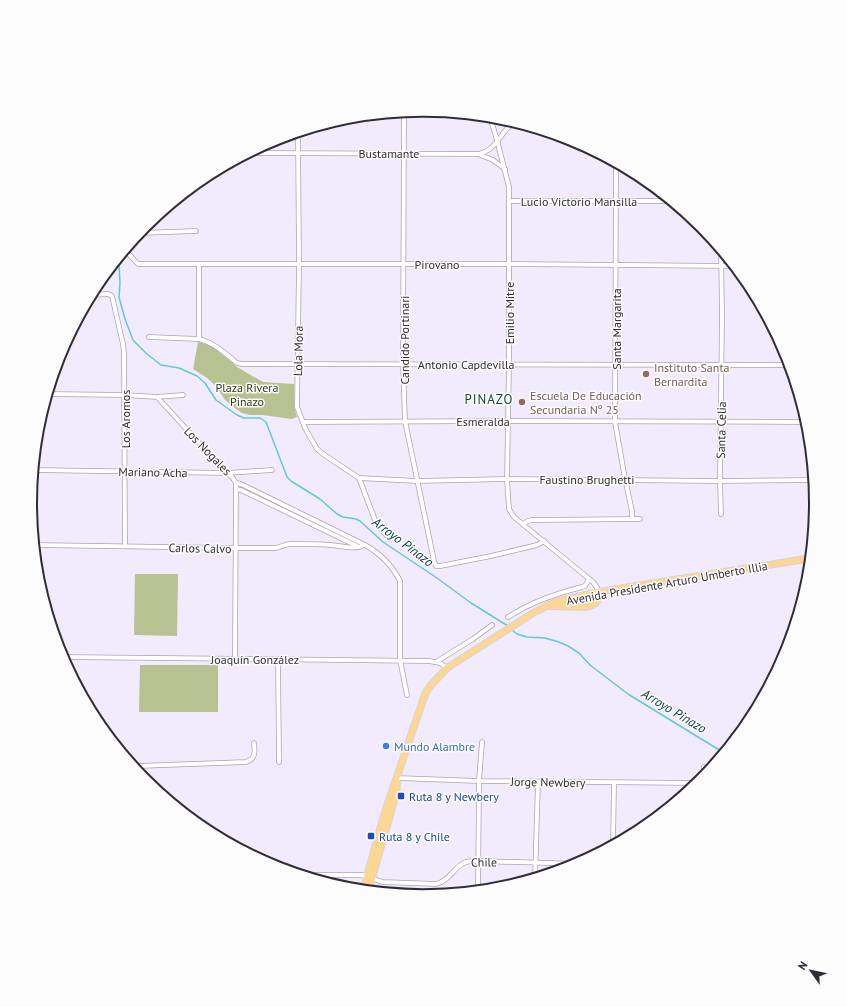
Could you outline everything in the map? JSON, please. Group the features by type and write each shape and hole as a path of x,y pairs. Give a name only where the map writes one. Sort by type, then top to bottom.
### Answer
{"main road":[{"name":"Avenida Presidente Arturo Umberto Illia","path":"365,886 369,877 384,815 418,713 426,692 435,680 448,668 515,624 547,606 568,599 599,592 806,559"},
{"path":"547,606 590,606 598,601 599,592"},
{"name":"Avenida Presidente Arturo Umberto Illia","path":"368,886 369,877"}],"street":[{"name":"Candido Portinari","path":"404,118 403,364 405,421 434,561 436,566 440,566 537,545 544,541"},
{"name":"Emilio Mitre","path":"492,123 505,169 510,201 507,479 509,508 514,517 590,579 599,592"},
{"path":"478,154 485,152 493,145 509,126"},
{"name":"Lola Mora","path":"298,138 299,265 297,408 317,449 359,478"},
{"name":"Bustamante","path":"261,153 478,154"},
{"path":"478,154 493,160 505,169"},
{"name":"Santa Margarita","path":"616,168 615,422 632,511 632,519"},
{"name":"Lucio Victorio Mansilla","path":"510,201 664,201"},
{"path":"148,233 196,231"},
{"name":"Pirovano","path":"129,254 138,264 510,264 728,266"},
{"name":"Santa Celia","path":"721,257 721,514"},
{"path":"199,265 199,339"},
{"name":"Los Aromos","path":"99,295 108,294 112,296 123,344 125,395 124,546"},
{"name":"Antonio Capdevilla","path":"149,337 199,339 206,341 237,363 242,364 784,365"},
{"path":"53,394 157,397 183,395"},
{"name":"Los Nogales","path":"157,397 236,483 235,659"},
{"name":"Esmeralda","path":"303,422 802,422"},
{"name":"Mariano Acha","path":"39,470 228,473 272,470"},
{"path":"359,478 375,520 386,535"},
{"name":"Faustino Brughetti","path":"359,478 417,481 507,479 720,481 809,480"},
{"path":"236,483 241,484 365,545 382,557 396,572 400,581 400,660 407,695"},
{"path":"236,489 241,490 358,547"},
{"path":"523,524 531,520 640,519"},
{"name":"Carlos Calvo","path":"39,545 276,548 288,544 332,545 344,548 365,545"},
{"path":"508,617 528,605 545,598 582,588 590,579"},
{"path":"435,662 473,639 492,625"},
{"name":"Joaquín González","path":"69,657 400,660 435,662 448,668"},
{"path":"278,659 279,762"},
{"path":"478,886 478,781 482,742"},
{"path":"140,766 246,762 252,759 254,755 254,743"},
{"name":"Jorge Newbery","path":"397,778 478,781 689,784"},
{"path":"535,873 538,782"},
{"path":"613,840 614,782"},
{"name":"Chile","path":"319,876 360,875 383,882 436,884 446,880 464,862 479,861 563,864"}],"green space":[{"name":"Plaza Rivera Pinazo","path":"198,342 209,345 237,367 263,382 294,384 294,406 297,417 292,419 250,415 242,413 236,409 225,400 216,386 193,369"},
{"path":"135,574 178,574 177,636 134,635"},
{"path":"140,665 218,665 218,712 139,712"}],"waterway":[{"name":"Arroyo Pinazo","path":"119,266 119,297 125,319 133,340 147,354 161,365 179,368 197,376 205,383 216,400 237,415 244,418 260,418 266,422 287,477 291,481 320,499 337,514 360,521 383,542 471,603 508,626"},
{"name":"Arroyo Pinazo","path":"512,630 517,634 527,637 545,638 568,646 579,653 590,665 628,694 720,750"}],"place":[{"name":"Instituto Santa Bernardita","path":"646,374"},
{"name":"Escuela De Educación Secundaria Nº 25","path":"522,402"},
{"name":"Mundo Alambre","path":"386,746"},
{"name":"Ruta 8 y Newbery","path":"401,796"},
{"name":"Ruta 8 y Chile","path":"371,836"}],"district":[{"name":"PINAZO","path":"489,399"}]}
